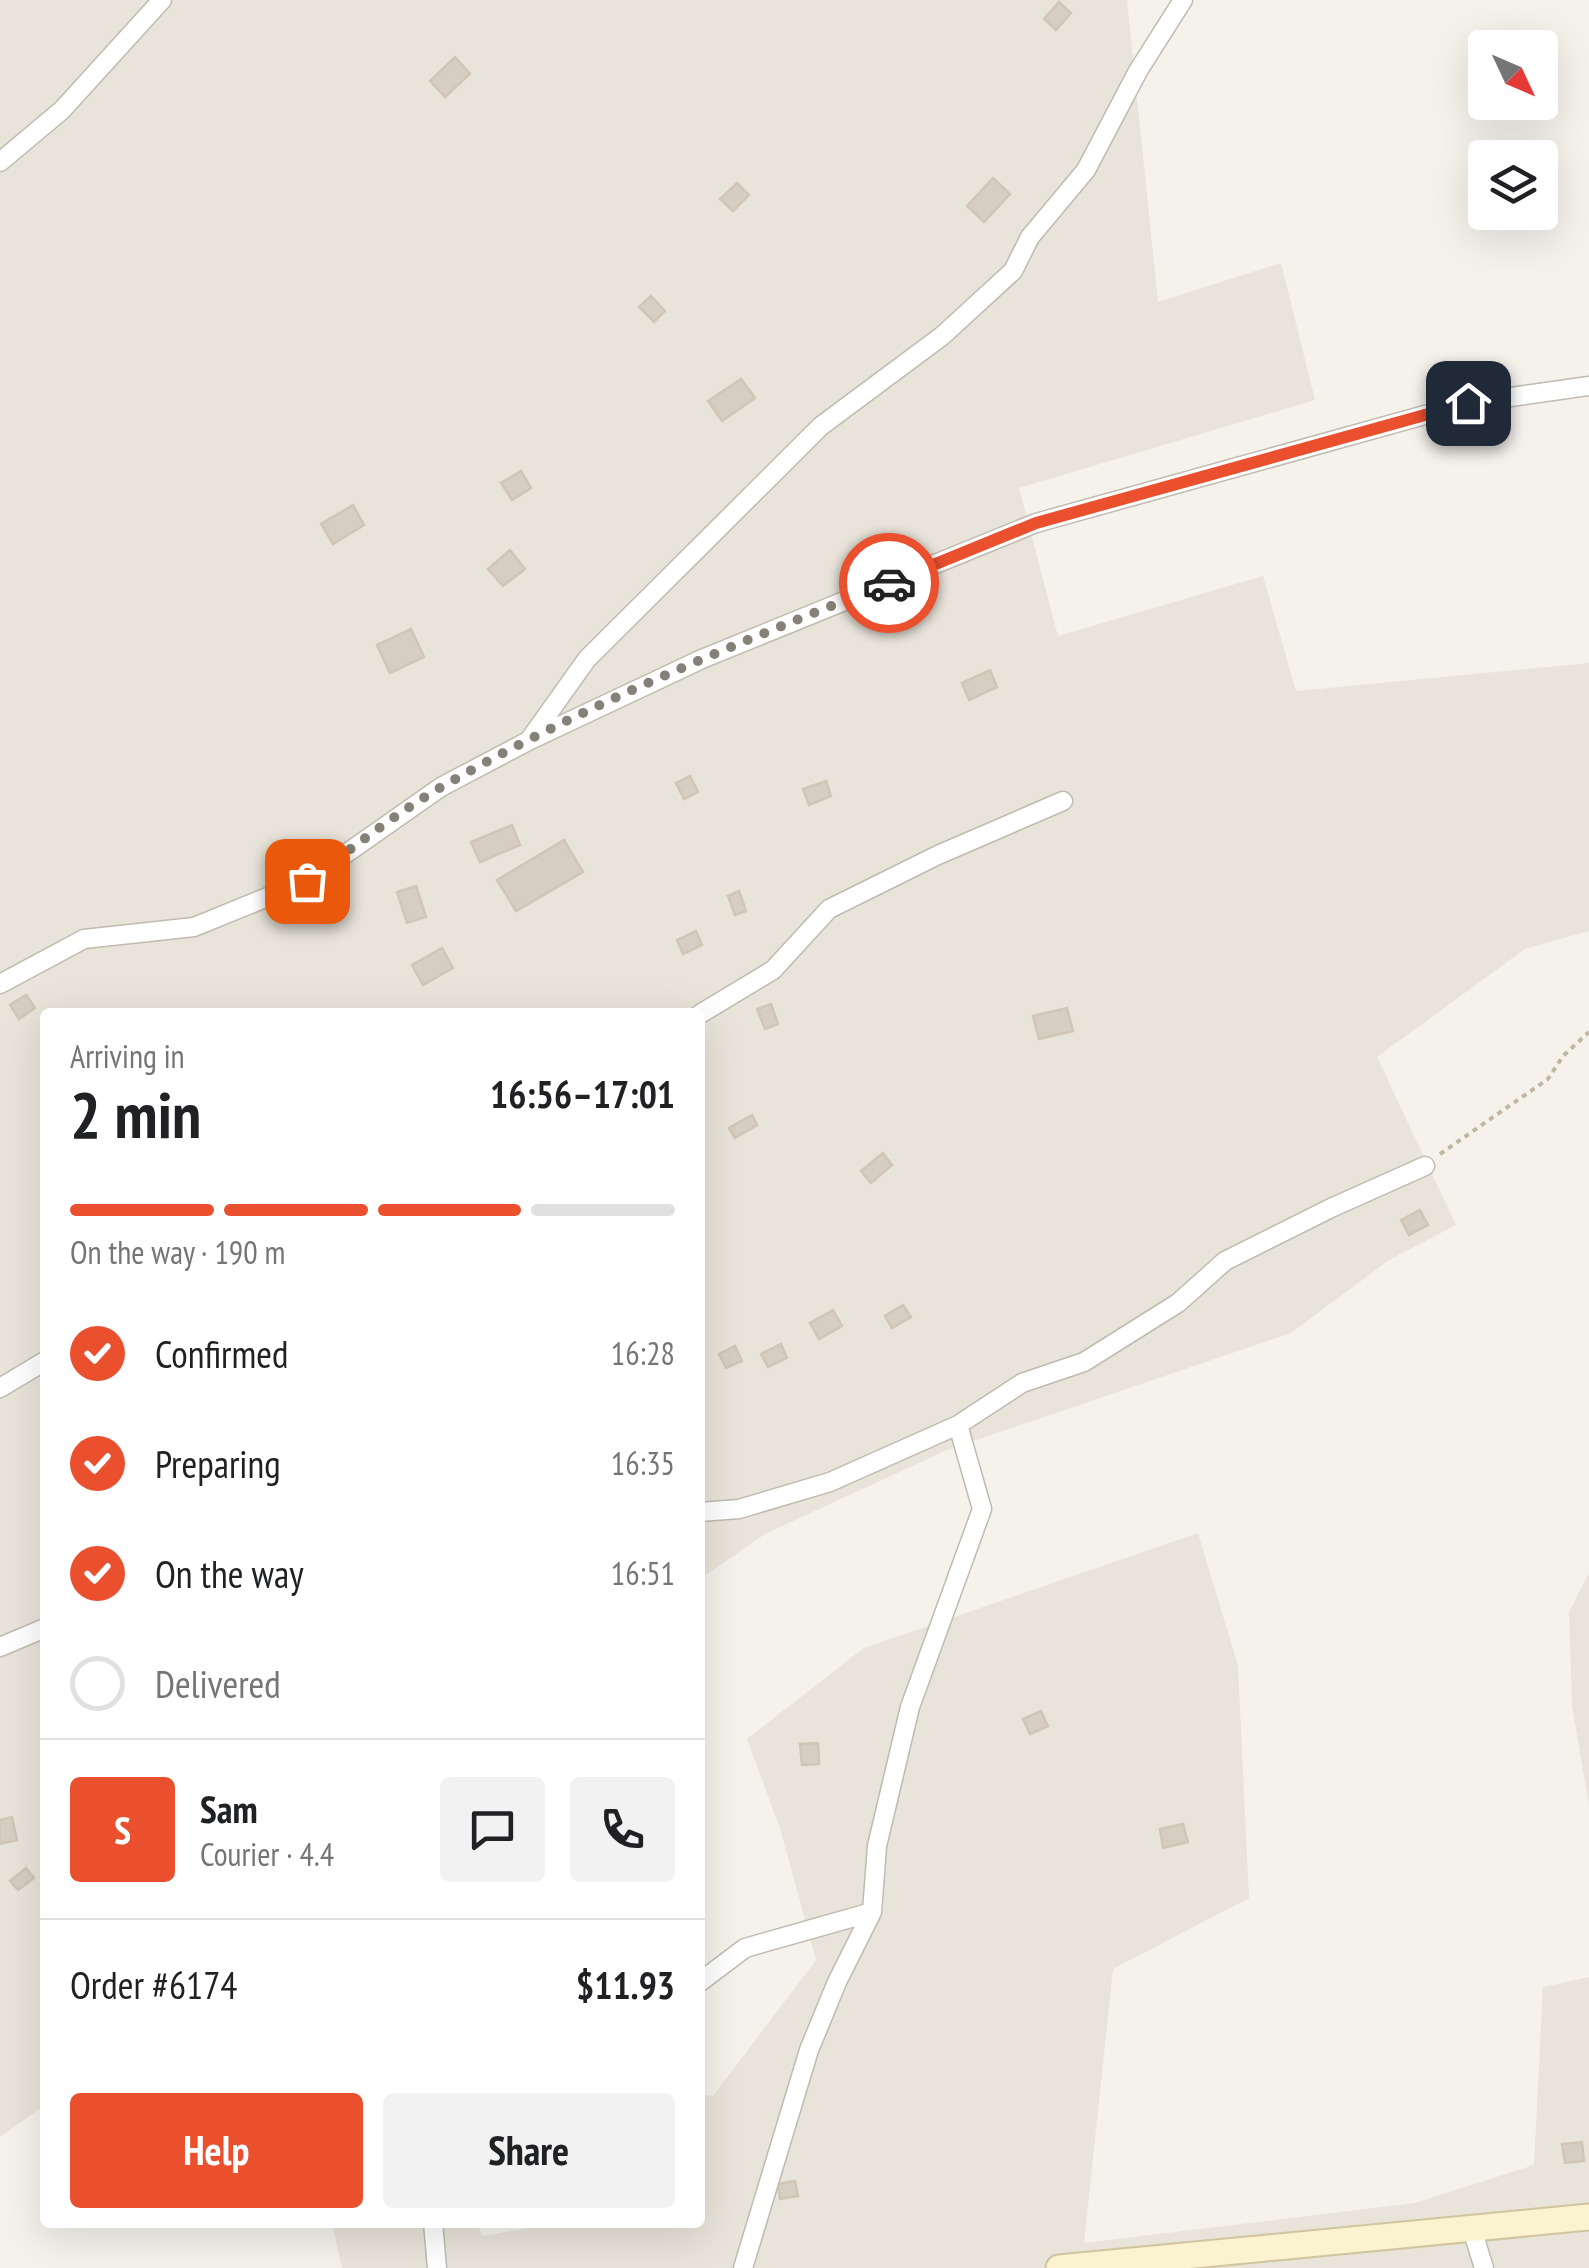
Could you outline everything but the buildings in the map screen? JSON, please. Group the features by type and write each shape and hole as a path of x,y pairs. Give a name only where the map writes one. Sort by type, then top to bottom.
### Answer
{"main road":[{"path":"1059,2268 1589,2216"}],"street":[{"path":"0,162 62,110 162,0"},
{"path":"530,740 586,659 821,426 942,336 1013,271 1030,237 1086,170 1138,71 1183,0"},
{"path":"0,984 84,940 194,927 307,881 441,786 530,740 702,659 1036,523 1468,403 1589,386"},
{"path":"705,1011 773,970 829,909 1063,801"},
{"path":"705,1512 739,1509 830,1482 958,1426 1022,1383 1084,1362 1178,1303 1225,1261 1425,1166"},
{"path":"0,1388 40,1364"},
{"path":"744,2268 810,2050 837,1982 872,1912 878,1846 910,1707 982,1509 958,1426"},
{"path":"0,1647 40,1630"},
{"path":"705,1978 745,1948 872,1912"},
{"path":"1471,2226 1484,2268"},
{"path":"434,2228 437,2268"}],"path":[{"path":"1425,1166 1548,1080 1564,1056 1589,1032"}],"shaded area":[{"path":"0,0 1127,0 1158,302 1281,263 1315,400 1019,488 1058,636 1263,576 1296,691 1589,663 1589,931 1525,949 1377,1057 1456,1225 1389,1260 1291,1333 947,1450 765,1534 705,1576 705,1008 40,1008 40,2109 0,2137"},
{"path":"1198,1533 1238,1666 1249,1898 1113,1969 1084,2243 1415,2203 1534,2165 1543,1987 1589,1977 1589,2268 342,2268 333,2228 479,2228 482,2236 529,2228 705,2228 705,2095 713,2096 816,1960 780,1828 747,1739 864,1648"},
{"path":"1589,1573 1589,1805 1572,1706 1569,1612"}],"way so far":[{"path":"307,881 441,786 530,740 702,659 889,583"}],"route":[{"path":"889,583 1036,523 1468,403"}]}
